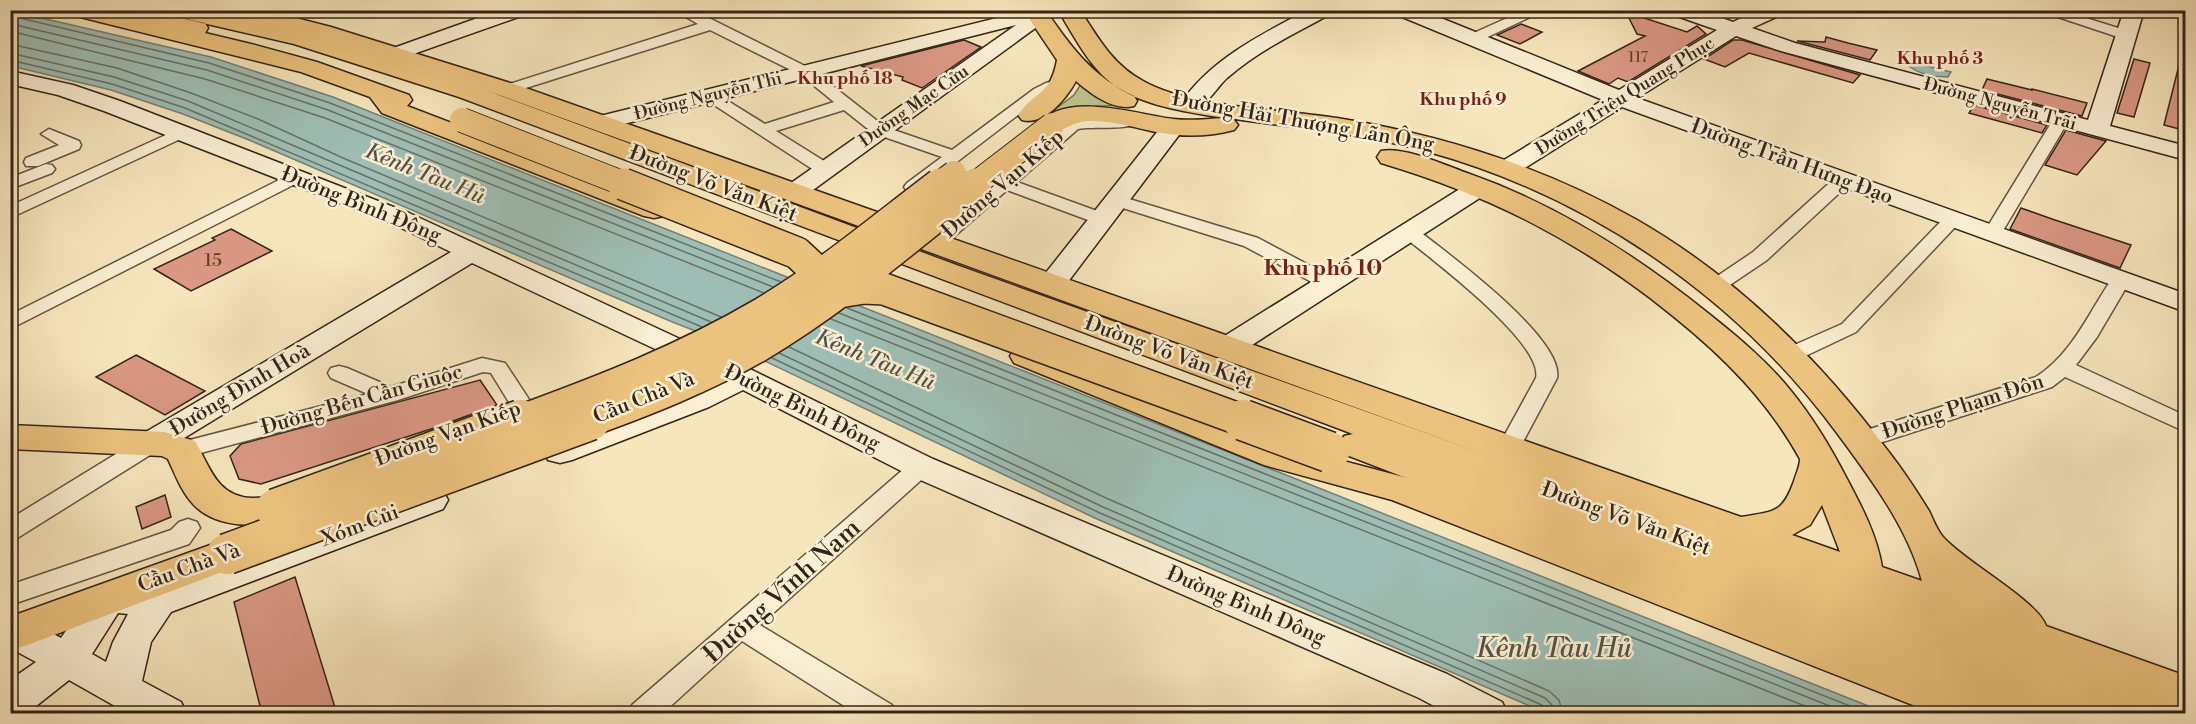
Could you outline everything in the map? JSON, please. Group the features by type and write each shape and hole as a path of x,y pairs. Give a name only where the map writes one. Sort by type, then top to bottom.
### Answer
{"main road":[{"name":"Đường Võ Văn Kiệt","path":"80,10 309,67 379,93 391,108 417,119 868,293 1277,456 1402,489 1860,620 1946,652 2175,701"},
{"name":"Đường Võ Văn Kiệt","path":"113,10 285,50 403,87 1946,652 2068,714"},
{"name":"Đường Võ Văn Kiệt","path":"176,10 242,24 352,53 468,92 948,272 1773,573 1860,620"},
{"name":"Đường Võ Văn Kiệt","path":"258,12 395,54 600,123 1816,559 1860,620"},
{"path":"1035,21 1071,34 1078,21"},
{"name":"Đường Hải Thượng Lãn Ông","path":"1035,21 1066,72 1121,99 1165,113 1380,154 1437,171 1480,186 1584,237 1620,259 1669,296 1745,361 1791,416 1819,460 1857,538 1860,620"},
{"name":"Đường Hải Thượng Lãn Ông","path":"1078,21 1110,69 1131,84 1161,96 1380,133 1439,147 1508,168 1606,213 1675,256 1714,287 1790,356 1862,440 1900,496 1941,578 1946,652"},
{"path":"285,50 309,67"},
{"name":"Cầu Chà Và","path":"12,619 108,598 648,398 756,347 790,327 825,287 1041,120 1066,72"},
{"path":"379,93 462,120 797,253 812,267 825,287 884,290 1329,452 1402,489"},
{"name":"Cầu Chà Và","path":"1041,120 1097,112 1173,127 1195,128 1225,125"},
{"path":"1480,186 1508,168"},
{"name":"Cầu Chà Và","path":"220,506 245,513 276,509 634,378 825,287"},
{"path":"1669,296 1714,287"},
{"path":"10,437 166,447 199,487 220,506"},
{"path":"1740,531 1780,526 1794,518 1803,506 1819,460"},
{"path":"1773,573 1803,565 1827,552 1837,541 1847,516"},
{"path":"1925,543 2011,615 2065,651"},
{"name":"Đường Võ Văn Kiệt","path":"1946,652 2065,651 2175,701"},
{"name":"Đường Võ Văn Kiệt","path":"1946,652 1984,714"}],"street":[{"path":"395,54 520,10"},
{"path":"681,10 806,72 879,130 954,156"},
{"path":"1192,103 1211,81 1242,56 1274,35 1324,10"},
{"name":"Đường Trần Hưng Đạo","path":"1401,10 1619,99 2186,304"},
{"path":"1472,39 1538,10"},
{"name":"Đường Nguyễn Trãi","path":"1678,10 1788,47 2186,153"},
{"name":"Đường Triệu Quang Phục","path":"1508,168 1732,29 1776,10"},
{"path":"2044,10 2127,34"},
{"path":"2097,129 2134,10"},
{"name":"Đường Nguyễn Thi","path":"600,123 806,72 1035,21"},
{"name":"Đường Mạc Cửu","path":"793,193 1035,21"},
{"path":"505,90 710,25"},
{"path":"868,220 1039,92 1052,86 1066,72"},
{"name":"Đường Bình Đông","path":"10,77 65,90 400,218 670,346 743,378 921,467 1433,686 1488,714"},
{"path":"710,96 826,170"},
{"path":"763,130 845,104"},
{"path":"1992,234 2061,120"},
{"name":"Đường Vạn Kiếp","path":"934,244 1072,126 1088,122 1145,122"},
{"path":"1051,285 1173,127"},
{"path":"10,213 181,133"},
{"path":"10,184 73,145 49,134"},
{"path":"10,323 295,177"},
{"path":"1714,287 1760,256 1843,180"},
{"path":"1003,183 1251,242 1328,283"},
{"path":"1225,349 1480,186"},
{"path":"1790,356 1849,328 1952,220"},
{"path":"1409,232 1509,316 1529,338 1547,367 1545,381 1508,449"},
{"name":"Đường Đình Hoà","path":"10,531 166,447 471,252"},
{"name":"Đường Phạm Đôn","path":"1862,440 2044,382 2064,368 2120,281"},
{"name":"Đường Vạn Kiếp","path":"220,506 273,496 625,369 670,346"},
{"name":"Đường Bến Cần Giuộc","path":"166,447 390,395 449,378 482,365 498,368 523,406"},
{"path":"2064,368 2186,425"},
{"path":"339,373 390,395"},
{"name":"Xóm Củi","path":"108,598 158,602 698,400 743,378"},
{"name":"Đường Vĩnh Nam","path":"642,714 921,467"},
{"path":"167,714 67,660 12,619 145,550 180,537 188,528"},
{"path":"10,703 67,660 108,598"},
{"path":"121,689 123,665 131,642 142,622 158,602"},
{"path":"741,627 882,714"}],"green space":[{"path":"1081,84 1126,105 1083,107 1041,120 1074,95"}],"water":[{"name":"Kênh Tàu Hủ","path":"11,11 211,57 333,97 1886,713 1546,713 1097,519 731,345 249,140 183,114 111,90 11,66"},
{"path":"1912,62 1951,72 1948,77 1928,75 1910,67"}],"building":[{"path":"1626,12 1687,32 1697,26 1706,34 1628,82 1618,78 1609,84 1578,71 1645,36 1637,34"},
{"path":"1521,24 1542,32 1520,44 1497,35"},
{"path":"1826,37 1877,50 1870,60 1797,41 1825,42"},
{"path":"964,40 981,47 922,88 902,80 903,77 861,66"},
{"path":"1733,40 1742,40 1860,75 1853,83 1749,53 1725,67 1704,59"},
{"path":"2134,59 2150,63 2134,117 2117,113"},
{"path":"2180,61 2186,62 2186,122 2183,130 2164,125"},
{"path":"1987,79 2087,103 2082,116 1982,90"},
{"path":"1974,105 2047,125 2042,133 1969,113"},
{"path":"2066,130 2106,141 2077,175 2045,165"},
{"path":"2021,208 2131,245 2120,268 2010,229"},
{"path":"231,229 272,251 191,291 154,269 215,240 212,238"},
{"path":"136,355 205,391 165,415 96,377"},
{"path":"480,380 497,405 431,429 261,484 239,479 230,456 241,444"},
{"path":"165,495 171,517 142,529 136,507"},
{"path":"295,577 337,714 262,714 234,602"}],"district":[{"name":"Khu phố 3","path":"1940,58"},
{"name":"Khu phố 18","path":"845,78"},
{"name":"Khu phố 9","path":"1463,99"},
{"name":"Khu phố 10","path":"1323,268"}]}
